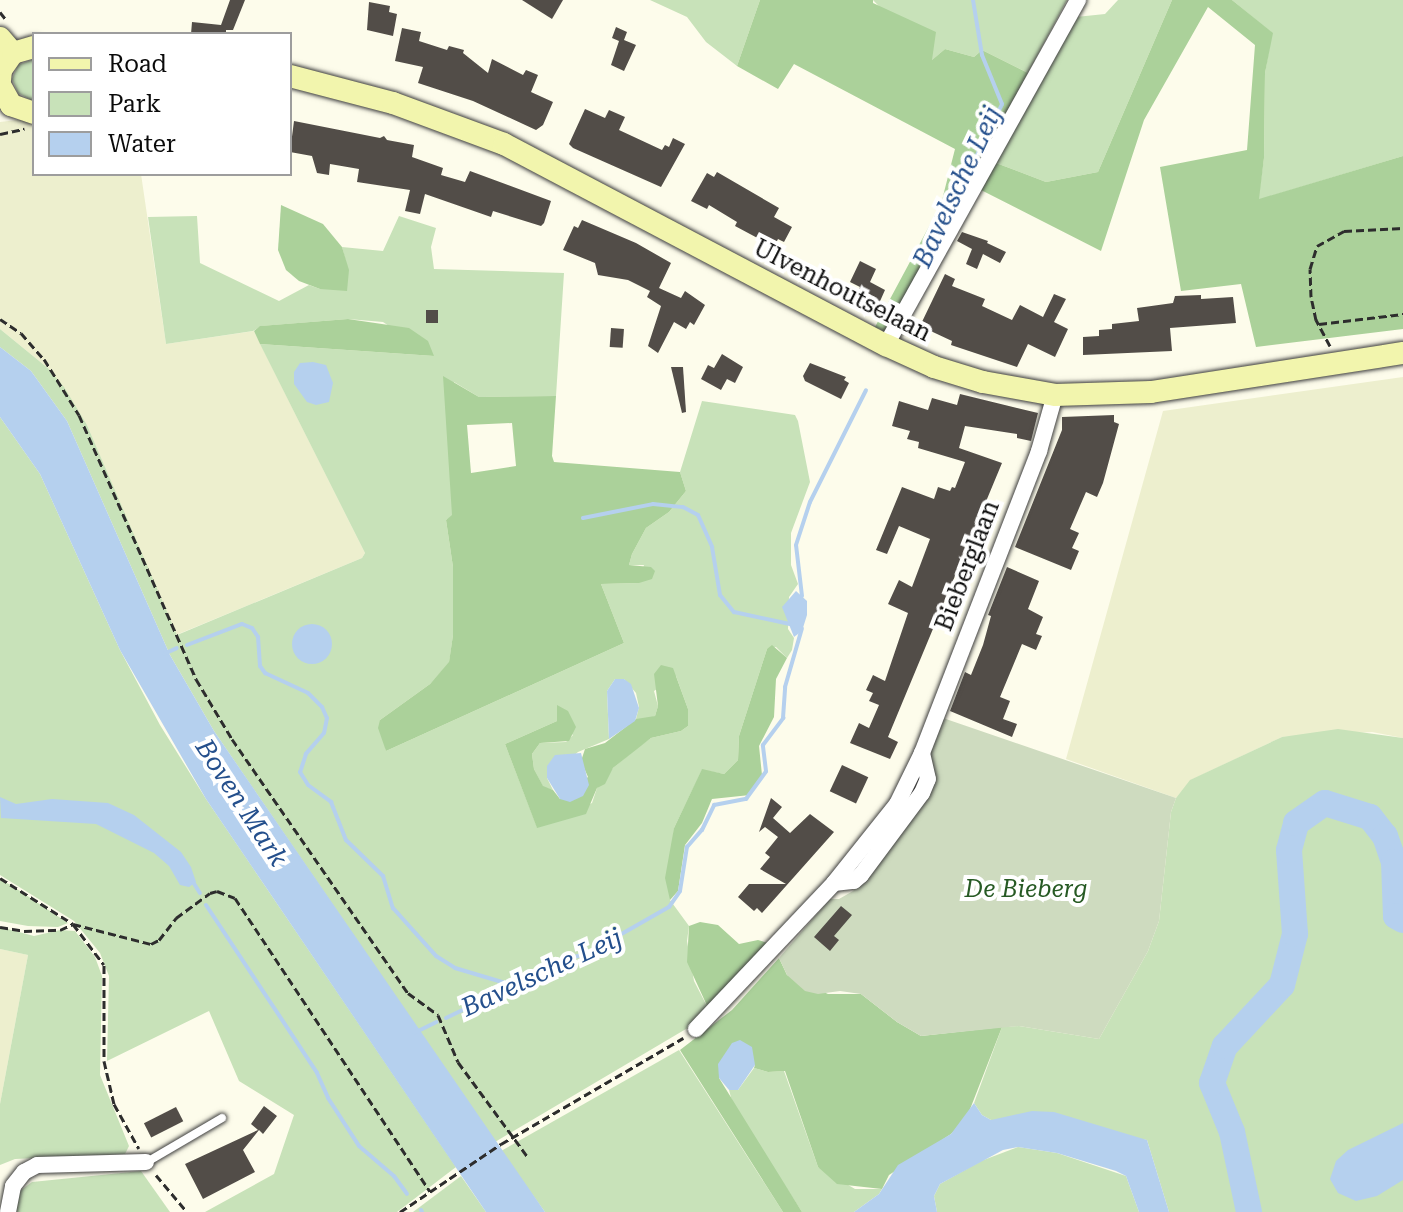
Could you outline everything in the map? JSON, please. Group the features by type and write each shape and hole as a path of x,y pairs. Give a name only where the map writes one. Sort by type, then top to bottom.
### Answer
{"main road":[{"path":"16,46 1,70 1,91 19,110 32,113"},
{"name":"Ulvenhoutselaan","path":"292,77 393,103 504,144 886,345 934,367 983,382 1055,395 1151,392 1403,353"}],"street":[{"path":"886,345 1078,0"},
{"name":"Bieberglaan","path":"696,1029 834,883 897,804 922,753 1039,451 1055,395"},
{"path":"8,1212 13,1186 24,1172 37,1165 146,1162"}],"lane":[{"path":"146,1162 222,1118"}],"path":[{"path":"0,134 32,127"},
{"path":"1330,346 1316,320 1311,297 1310,269 1317,246 1344,231 1403,228"},
{"path":"1319,324 1403,314"},
{"path":"0,319 21,333 44,359 79,415 196,679 232,739 408,993 438,1015 458,1062 527,1156"},
{"path":"0,878 73,924 151,944 159,940 176,918 210,893 217,891 235,898 430,1191"},
{"path":"0,927 24,931 60,930 73,924"},
{"path":"73,924 104,965 104,1061 114,1104 146,1162 187,1212"},
{"path":"400,1212 501,1144 653,1058 696,1029"}],"green space":[{"path":"650,0 760,0 737,66 706,42 687,17"},
{"path":"760,0 873,0 873,3 936,32 932,60 945,49 974,57 982,50 1028,73 886,332 875,327 941,204 955,149 794,64 778,89 737,66"},
{"path":"873,0 1067,0 1028,73 982,50 974,57 945,49 931,61"},
{"path":"1118,0 1172,0 1098,172 1046,182 996,163 1076,17 1105,14"},
{"path":"1172,0 1232,0 1273,33 1265,73 1264,158 1259,199 1403,156 1403,329 1256,347 1241,284 1181,291 1160,167 1247,150 1255,45 1208,7 1144,120 1101,251 981,190 996,163 1046,182 1098,172"},
{"path":"1232,0 1403,0 1403,156 1258,200 1264,158 1265,73 1272,33"},
{"path":"32,60 32,100 18,93 12,79 18,65"},
{"path":"32,118 32,176 141,176 166,344 254,331 365,553 362,558 176,635 87,425 49,369 0,329 0,122"},
{"path":"281,205 323,224 342,247 349,270 347,291 320,289 299,281 286,270 278,250"},
{"path":"197,216 200,263 279,301 309,285 320,289 348,270 342,247 383,251 399,216 436,228 431,247 434,269 564,273 556,396 479,397 454,382 452,516 446,520 453,567 453,635 449,663 430,684 380,720 386,751 624,643 601,584 639,583 644,565 629,565 632,554 646,528 669,512 686,491 680,472 702,401 795,415 798,421 810,482 791,533 791,565 798,584 789,597 788,629 794,638 792,650 787,658 776,647 767,649 739,736 738,760 724,774 702,770 674,828 670,900 689,926 687,941 694,981 709,1010 691,1026 495,1142 214,731 170,655 67,421 31,371 0,347 0,329 49,369 87,425 177,635 362,558 365,553 260,344 434,356 383,322 348,319 261,326 253,331 166,344 148,217","holes":["676,676 688,709 688,726 681,731 651,738 637,748 613,768 597,788 592,803 537,827 505,744 557,721 573,735 566,742 540,743 532,754 534,769 543,787 553,790 547,778 578,752 609,739 607,691 615,679 624,679 636,693 639,707 636,719 655,716 658,706 654,691"]},
{"path":"348,319 409,328 428,341 434,356 260,344 254,331 260,326"},
{"path":"443,376 479,397 556,396 554,462 680,472 686,491 669,512 646,528 632,554 629,565 651,567 655,571 652,579 639,583 601,584 624,643 386,751 378,728 380,720 430,684 449,662 453,635 453,567 446,520 452,515","holes":["512,423 516,466 471,473 467,425"]},
{"path":"1403,377 1403,738 1372,732 1282,737 1191,780 1176,798 1066,759 1163,411"},
{"path":"0,417 40,474 120,650 160,725 206,799 456,1167 397,1212 205,1212 274,1174 294,1115 239,1081 209,1011 107,1061 109,976 100,953 74,921 0,875"},
{"path":"772,645 787,658 776,679 774,717 759,746 762,775 750,795 712,799 702,823 685,845 678,891 670,900 665,878 674,828 702,769 724,774 738,760 739,736 767,649"},
{"path":"661,665 673,668 688,709 688,726 681,731 651,738 613,768 605,784 597,788 586,814 537,828 505,744 557,721 557,705 568,711 576,727 569,741 540,743 532,754 534,769 543,786 553,790 560,799 588,777 581,761 585,749 605,743 636,719 655,716 658,706 654,674"},
{"name":"De Bieberg","path":"943,718 1176,798 1171,812 1159,921 1148,951 1099,1039 1019,1026 921,1036 861,994 805,991 787,975 779,958 830,899 839,899 853,891 922,804 925,761"},
{"path":"1338,729 1403,738 1403,1212 1169,1212 1147,1140 991,1120 982,1115 974,1103 1002,1027 1019,1026 1099,1039 1148,951 1159,921 1171,812 1176,798 1190,780 1282,737"},
{"path":"0,880 68,923 58,927 0,921"},
{"path":"700,922 718,925 739,944 758,940 771,944 709,1010 687,962 689,926"},
{"path":"0,927 34,936 60,930 75,931 95,957 102,976 100,1075 129,1146 125,1154 15,1159 0,1165 0,1104 28,955 0,949"},
{"path":"0,949 28,955 0,1104"},
{"path":"779,958 787,975 828,994 861,994 921,1036 1002,1027 967,1117 951,1134 889,1175 882,1189 837,1184 818,1167 785,1071 768,1072 754,1068 755,1065 719,1078 802,1212 783,1212 680,1050 732,1010"},
{"path":"679,1050 783,1212 545,1212 501,1151"},
{"path":"754,1068 768,1072 784,1071 818,1167 855,1189 882,1189 879,1194 854,1212 802,1212 733,1105 729,1090 738,1090"},
{"path":"1018,1147 1057,1153 1126,1176 1139,1212 937,1212 934,1196 940,1184 981,1161"},
{"path":"141,1171 170,1212 11,1212 20,1191 32,1182"},
{"path":"461,1176 486,1212 413,1212"}],"water":[{"name":"Boven Mark","path":"0,347 31,371 67,421 170,655 214,731 545,1212 486,1212 206,799 120,650 40,474 0,417"},
{"path":"300,363 326,365 333,383 329,402 316,405 307,402 294,384 294,372"},
{"path":"796,591 807,601 807,615 802,631 794,637 782,607"},
{"path":"312,624 326,630 332,644 326,658 312,664 298,658 292,644 298,630"},
{"path":"615,679 624,679 631,684 639,708 635,721 609,739 607,691"},
{"path":"581,753 589,785 583,796 570,802 560,799 547,778 547,766 555,755"},
{"path":"0,797 16,804 52,799 108,803 134,815 181,852 196,882 189,887 180,885 169,866 154,853 96,824 1,818"},
{"path":"740,1040 752,1047 755,1065 738,1090 729,1090 719,1078 718,1064 732,1043"},
{"path":"974,1103 982,1115 991,1120 1032,1111 1054,1112 1147,1140 1169,1212 1139,1212 1126,1176 1116,1171 1057,1153 1018,1147 1003,1150 940,1184 934,1196 937,1212 854,1212 879,1194 898,1165 951,1134"},
{"path":"1403,1123 1403,1180 1377,1196 1356,1201 1338,1193 1330,1179 1336,1161 1348,1150"}],"building":[{"path":"230,0 245,0 233,30 191,32 192,22 221,25"},
{"path":"522,0 563,0 552,19"},
{"path":"369,2 390,6 389,12 397,14 393,36 367,30"},
{"path":"616,27 627,32 624,40 636,45 624,71 611,65 619,41 612,38"},
{"path":"402,28 421,32 419,41 447,50 449,46 464,50 463,53 488,73 492,59 523,75 526,70 538,75 531,92 553,102 543,125 536,130 473,101 418,83 423,67 395,61"},
{"path":"585,109 605,118 609,110 625,117 619,130 662,150 665,145 669,147 673,138 685,144 661,187 569,144"},
{"path":"294,121 380,138 384,136 387,140 414,145 412,157 443,168 441,175 465,182 470,171 551,201 541,226 493,211 491,217 425,194 420,214 405,211 410,190 357,182 359,169 330,164 329,175 317,173 312,156 292,152"},
{"path":"717,172 779,208 774,217 792,227 784,242 778,239 774,247 735,226 737,222 709,205 707,209 691,201 707,173 714,177"},
{"path":"582,220 636,243 671,263 659,288 681,298 685,291 705,305 694,325 690,322 686,329 674,322 658,353 648,346 661,306 647,297 650,291 628,280 598,275 595,263 563,250 574,226 578,228"},
{"path":"962,232 988,241 1006,252 1000,263 983,254 977,269 966,264 972,249 957,241"},
{"path":"860,261 876,269 870,282 885,290 877,308 855,297 860,287 850,282"},
{"path":"945,274 955,279 952,286 985,299 982,306 1012,320 1020,305 1043,317 1054,294 1066,299 1054,322 1068,329 1055,357 1028,344 1017,367 951,345 952,341 920,326"},
{"path":"1201,295 1201,299 1233,297 1236,323 1170,328 1172,351 1083,355 1083,337 1099,336 1099,330 1112,329 1112,324 1139,321 1137,308 1173,303 1175,296"},
{"path":"426,310 438,310 438,323 426,323"},
{"path":"611,328 624,329 623,348 610,347"},
{"path":"722,354 743,367 735,383 727,379 721,390 701,379 708,365 714,368"},
{"path":"810,363 846,377 844,380 849,383 841,399 805,381 803,376"},
{"path":"671,367 683,367 686,412 682,413"},
{"path":"960,394 1038,413 1031,441 1017,438 1017,434 965,426 959,448 1002,463 888,737 898,742 890,759 850,743 859,723 869,728 879,705 869,701 873,693 866,690 873,675 885,681 908,613 888,604 899,580 912,587 930,539 899,526 887,554 876,550 902,487 934,499 938,487 950,491 952,487 955,488 965,462 918,448 919,442 907,439 910,431 892,426 899,401 928,410 932,398 957,405"},
{"path":"1114,415 1114,422 1119,424 1103,483 1097,497 1086,492 1070,529 1079,533 1072,548 1079,551 1071,570 1015,547 1062,430 1062,417"},
{"path":"1007,567 1039,581 1028,609 1043,617 1036,634 1042,636 1036,650 1022,644 1000,697 1010,701 1003,719 1017,724 1012,737 950,711 965,672 971,675 983,645 991,616 988,615"},
{"path":"842,765 868,777 856,804 830,791"},
{"path":"771,798 782,807 773,818 790,833 810,814 834,832 762,913 757,908 754,911 738,897 749,884 786,884 760,869 770,857 765,853 778,837 765,827 759,832"},
{"path":"841,906 852,915 834,936 839,940 830,951 814,937"},
{"path":"264,1106 277,1116 263,1134 259,1130 243,1150 255,1172 203,1199 185,1164 258,1130 251,1124"},
{"path":"176,1107 183,1121 151,1138 144,1123"}],"waterway":[{"name":"Bavelsche Leij","path":"929,252 1002,104 982,55 973,0"},
{"name":"Bavelsche Leij","path":"802,596 796,545 810,502 866,390"},
{"path":"583,518 653,504 683,507 698,515 712,547 720,595 734,612 790,624"},
{"path":"187,645 242,624 252,628 258,637 260,666 265,673 308,693 322,707 327,718 324,733 306,754 300,772 308,785 331,802 346,840 383,876 393,908 436,956 455,968 512,985"},
{"name":"Bavelsche Leij","path":"446,1018 514,985 525,985 564,959 601,951 618,936 669,907 680,891 687,847 702,830 714,805 746,799 766,771 763,745 783,718 785,687 802,628"},
{"path":"164,654 177,648"},
{"path":"1249,1212 1232,1132 1212,1083 1225,1046 1282,985 1295,934 1289,850 1296,823 1325,803 1370,817 1385,836 1394,862 1396,916 1403,920"},
{"path":"193,882 200,893"},
{"path":"206,905 317,1073 328,1098 359,1146 394,1176 407,1194"},
{"name":"Bavelsche Leij","path":"414,1033 437,1022"}]}
